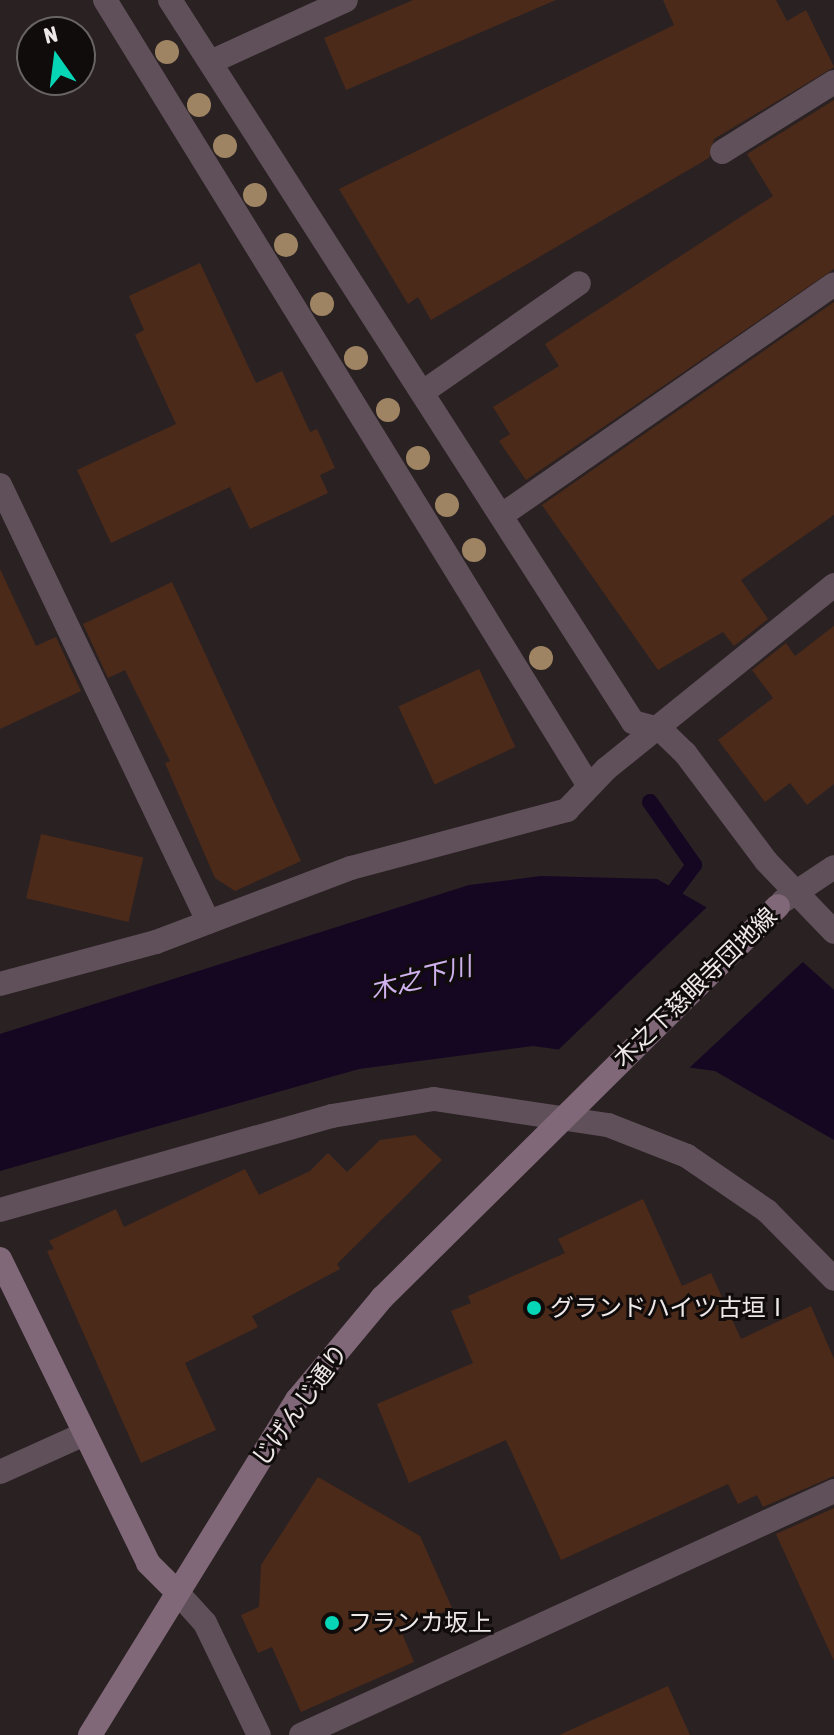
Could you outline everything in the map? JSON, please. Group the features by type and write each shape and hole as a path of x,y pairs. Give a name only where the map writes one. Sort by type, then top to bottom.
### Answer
{"street":[{"path":"105,0 589,786"},
{"path":"170,0 207,59 213,61 633,722 660,729 786,899 834,932"},
{"path":"213,61 346,0"},
{"path":"722,152 834,82"},
{"path":"423,392 579,283"},
{"path":"502,515 834,284"},
{"path":"0,485 208,922"},
{"path":"0,984 208,922 351,868 567,810 589,786 834,585"},
{"name":"木之下慈眼寺団地線","path":"563,1115 786,899 834,867"},
{"path":"0,1210 332,1116 434,1099 563,1115 608,1125 687,1156 767,1211 834,1279"},
{"name":"じげんじ通り","path":"90,1735 176,1591 297,1400 382,1298 563,1115"},
{"path":"0,1259 82,1435 148,1563 205,1623 259,1735"},
{"path":"0,1472 82,1435"},
{"path":"301,1735 834,1491"}],"water":[{"name":"木之下川","path":"541,876 657,879 804,963 834,990 834,1140 715,1071 533,1046 359,1069 0,1171 0,1034 469,885"}],"pier":[{"path":"710,904 806,959 686,1071 555,1053"}],"building":[{"path":"413,0 556,0 346,90 324,38"},
{"path":"663,0 776,0 787,21 806,10 834,67 714,139 709,158 431,320 418,297 408,304 339,189 674,25"},
{"path":"834,100 834,269 526,480 499,441 510,434 493,407 559,366 545,344 773,196 747,154"},
{"path":"200,263 256,383 282,371 310,432 317,429 335,468 320,475 328,493 250,529 230,487 111,543 77,470 176,424 135,335 144,330 129,296"},
{"path":"834,302 834,515 741,580 768,619 734,646 723,632 658,670 542,505"},
{"path":"0,569 36,646 56,637 81,691 0,729"},
{"path":"172,582 301,861 235,891 215,878 165,763 170,761 125,670 108,678 83,624"},
{"path":"834,626 834,784 807,805 790,783 765,802 718,740 773,698 752,670 786,643 795,656"},
{"path":"479,669 515,747 435,785 398,707"},
{"path":"41,834 143,858 128,922 26,898"},
{"path":"415,1135 442,1160 337,1264 340,1269 252,1316 258,1327 185,1363 216,1430 141,1463 47,1251 54,1249 49,1241 116,1209 124,1227 245,1169 259,1195 310,1171 328,1153 347,1172 380,1140"},
{"path":"643,1199 682,1286 711,1273 741,1339 811,1306 834,1359 834,1476 763,1507 757,1495 738,1504 728,1484 561,1560 506,1440 409,1483 377,1404 473,1363 451,1311 471,1303 468,1296 565,1253 558,1239"},
{"name":"フランカ坂上","path":"318,1477 420,1536 452,1608 401,1631 414,1662 301,1712 272,1647 258,1653 241,1615 259,1607 261,1565"},
{"path":"834,1508 834,1661 776,1534"},
{"path":"668,1686 690,1735 559,1735"}],"waterway":[{"path":"650,802 694,865 664,905"}],"place":[{"name":"グランドハイツ古垣Ⅰ","path":"534,1308"},
{"name":"フランカ坂上","path":"332,1623"}]}
